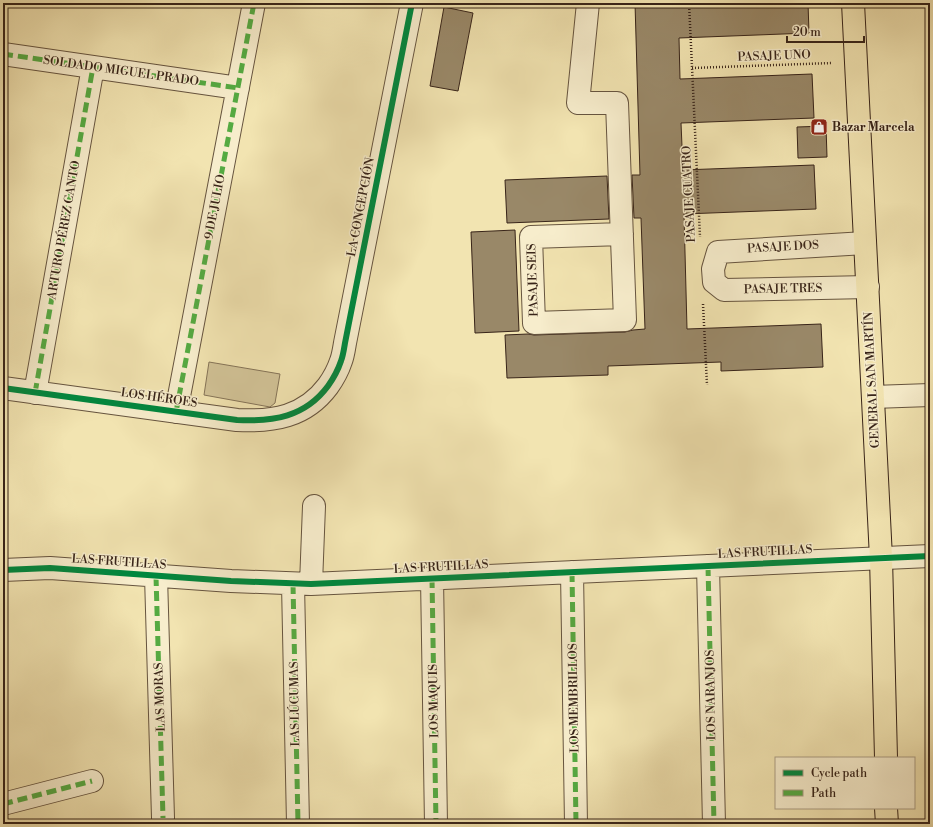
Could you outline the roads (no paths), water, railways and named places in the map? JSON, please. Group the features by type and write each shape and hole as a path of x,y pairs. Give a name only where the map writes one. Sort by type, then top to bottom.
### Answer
{"main road":[{"name":"GENERAL SAN MARTÍN","path":"853,3 881,558 886,757"},
{"path":"886,809 887,824"}],"street":[{"name":"9 DE JULIO","path":"176,412 254,3"},
{"name":"LA CONCEPCIÓN","path":"310,405 332,380 341,362 412,3"},
{"path":"588,3 578,103 617,103 622,234"},
{"name":"SOLDADO MIGUEL PRADO","path":"3,54 238,88"},
{"name":"ARTURO PÉREZ CANTO","path":"35,393 93,67"},
{"name":"PASAJE SEIS","path":"622,234 625,320 534,323 531,237 622,234"},
{"name":"PASAJE DOS","path":"713,269 718,252 865,243"},
{"name":"PASAJE TRES","path":"713,269 714,282 724,290 868,287"},
{"name":"LOS HÉROES","path":"3,388 237,420 256,421 275,419 310,405"},
{"path":"873,397 930,395"},
{"name":"LAS LÚCUMAS","path":"298,824 302,584 314,506"},
{"name":"LAS FRUTILLAS","path":"3,570 50,568 230,581 302,584 930,556"},
{"name":"LOS NARANJOS","path":"708,566 714,824"},
{"name":"LOS MEMBRILLOS","path":"572,572 576,824"},
{"name":"LAS MORAS","path":"156,576 163,818"},
{"name":"LOS MAQUIS","path":"432,578 436,824"},
{"path":"3,804 92,781"}],"place":[{"name":"Bazar Marcela","path":"819,127"}]}
